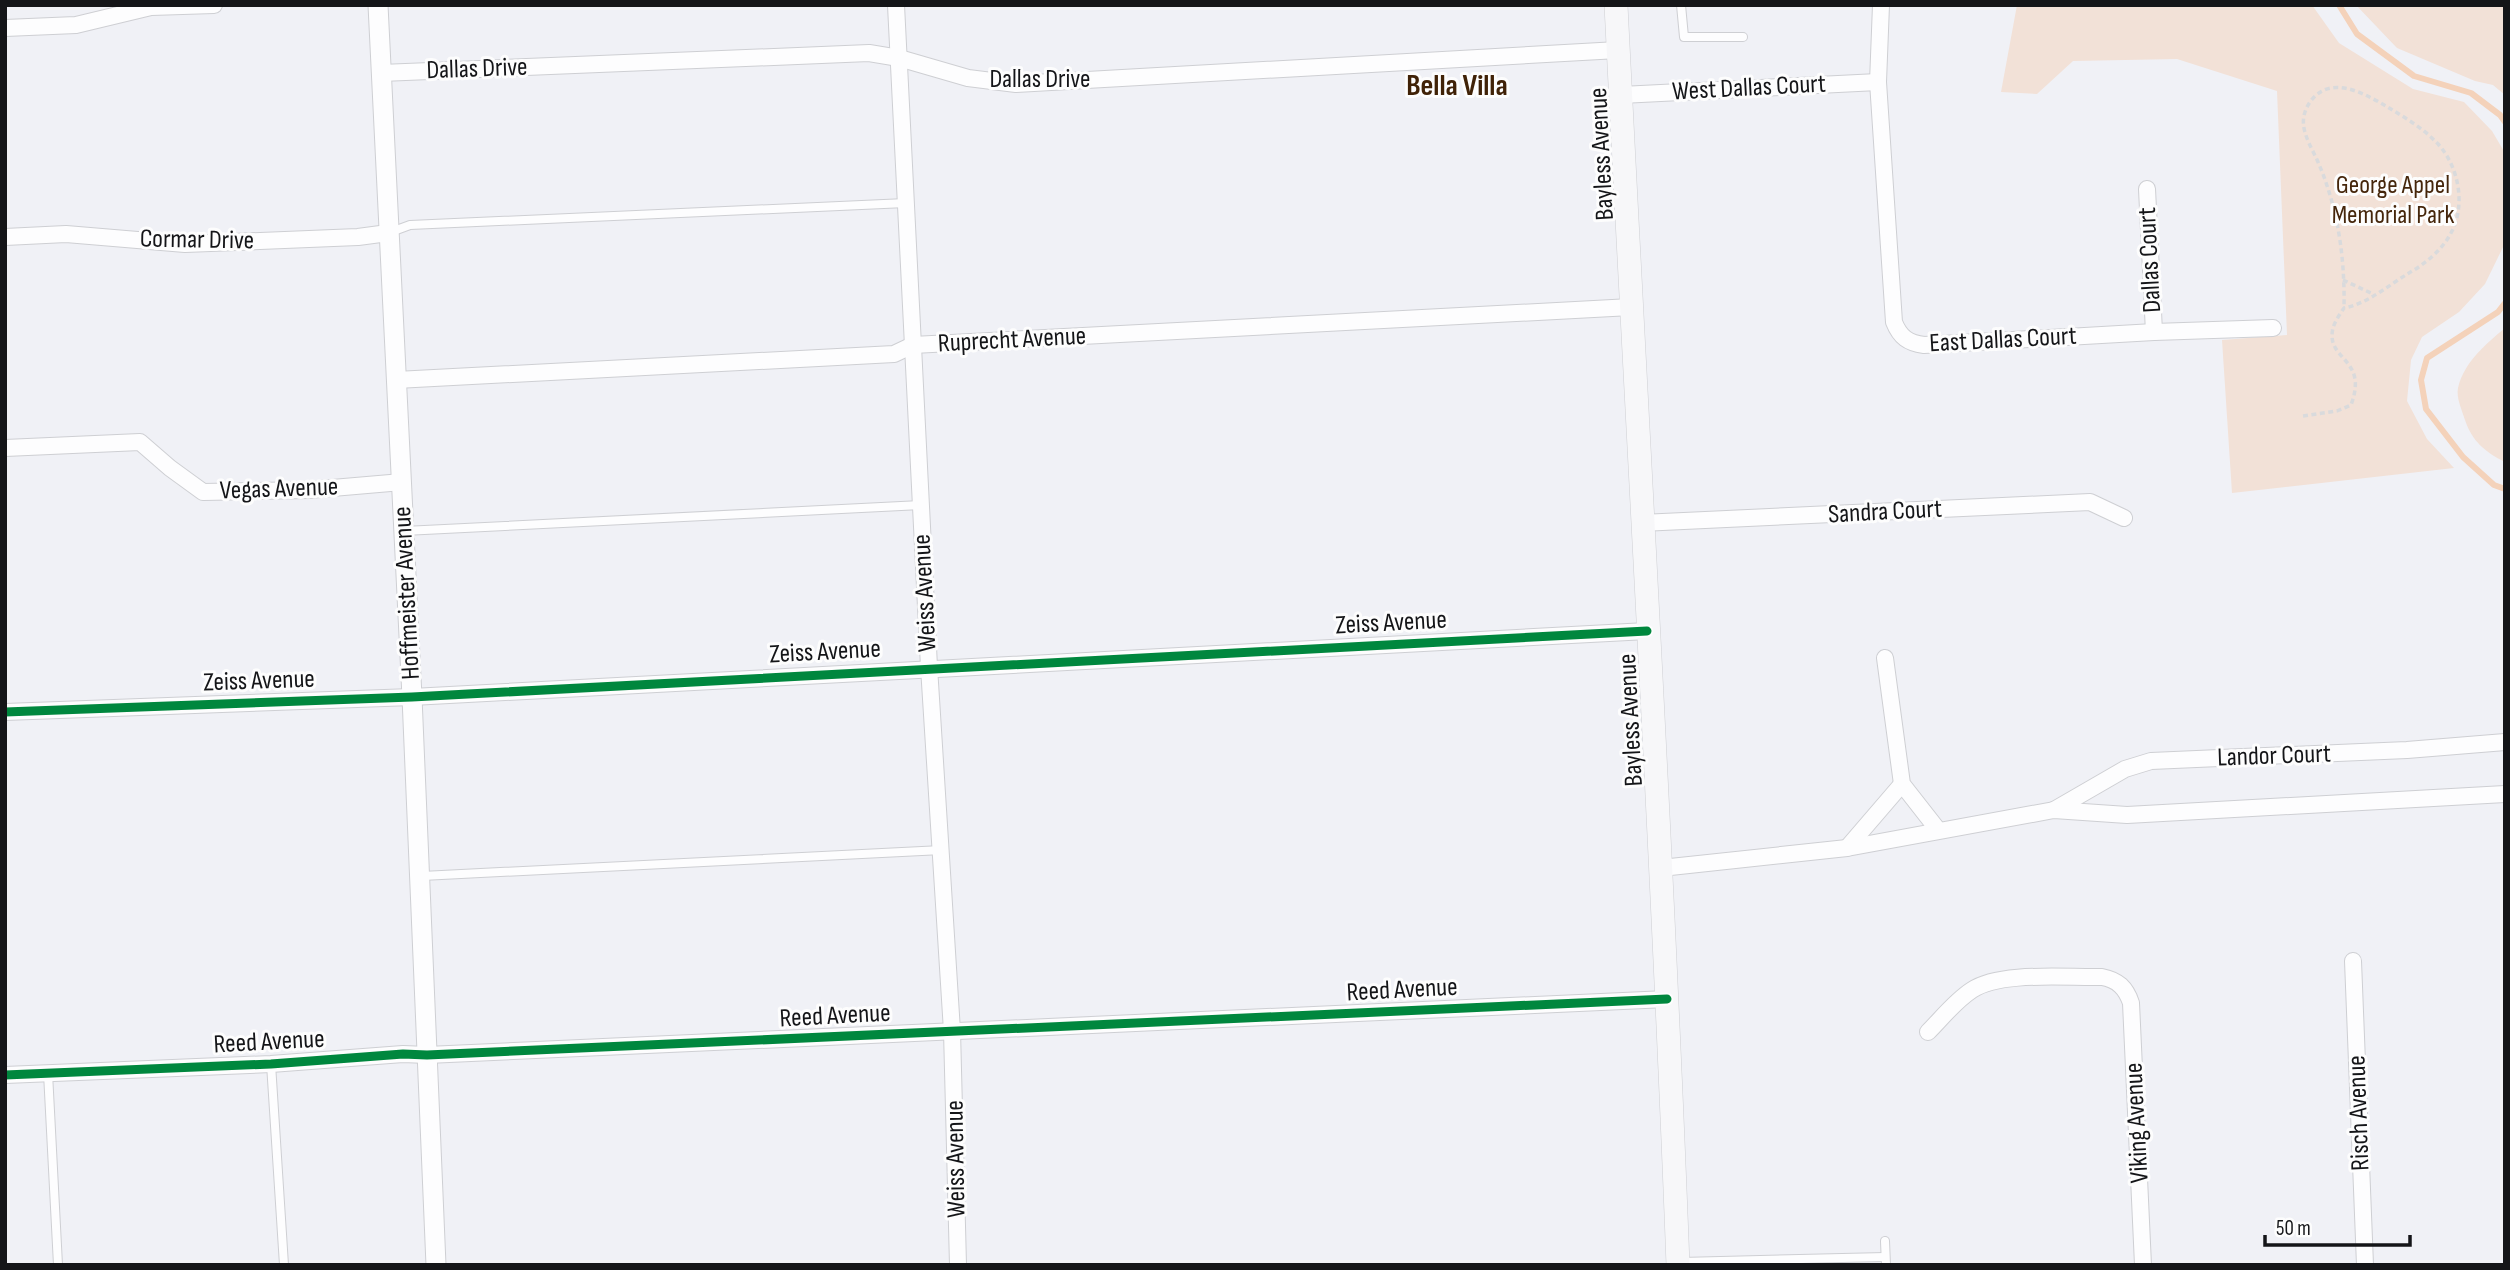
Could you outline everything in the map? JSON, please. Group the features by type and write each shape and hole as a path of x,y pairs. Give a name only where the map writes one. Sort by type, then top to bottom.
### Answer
{"main road":[{"name":"Bayless Avenue","path":"1616,5 1661,867 1678,1263"}],"street":[{"path":"5,28 76,25 151,8 214,5"},
{"name":"Hoffmeister Avenue","path":"378,5 412,697 436,1265"},
{"name":"Weiss Avenue","path":"896,5 929,667 953,1031 958,1265"},
{"name":"East Dallas Court","path":"1881,5 1878,82 1894,322 1906,341 1924,345 2273,328"},
{"name":"Dallas Drive","path":"381,73 869,53 899,58 968,78 1016,84 1618,50"},
{"name":"West Dallas Court","path":"1621,95 1878,82"},
{"name":"Dallas Court","path":"2147,189 2154,332"},
{"name":"Cormar Drive","path":"5,237 66,234 185,244 358,237 388,233"},
{"name":"Ruprecht Avenue","path":"396,380 894,355 913,345 1630,307"},
{"name":"Vegas Avenue","path":"5,448 140,442 203,492 309,490 402,482"},
{"name":"Sandra Court","path":"1641,523 2090,502 2124,518"},
{"name":"Zeiss Avenue","path":"5,712 412,697 929,667 1647,631"},
{"path":"1885,658 1902,784 1938,830"},
{"name":"Landor Court","path":"2054,810 2125,769 2151,761 2407,750 2505,742"},
{"path":"1847,848 1902,784"},
{"name":"Landor Court","path":"1661,867 1847,848 2054,810 2127,815 2505,794"},
{"name":"Risch Avenue","path":"2353,961 2365,1265"},
{"name":"Viking Avenue","path":"1928,1032 1973,989 2000,979 2102,977 2121,984 2131,1003 2143,1265"},
{"name":"Reed Avenue","path":"5,1075 271,1064 404,1054 1667,999"}],"lane":[{"path":"1681,5 1684,37 1743,37"},
{"path":"388,233 410,225 906,204"},
{"path":"404,531 921,505"},
{"path":"419,876 942,850"},
{"path":"271,1064 284,1265"},
{"path":"48,1073 58,1265"},
{"path":"1678,1263 1885,1261 1885,1241"}],"path":[{"path":"2303,416 2337,411 2351,405 2357,379 2351,365 2338,353 2332,342 2333,326 2344,307 2340,232 2335,208 2304,130 2304,113 2313,97 2328,88 2345,88 2374,99 2409,120 2435,141 2453,164 2458,183 2458,208 2452,231 2440,248 2417,268 2357,306 2344,307"},
{"path":"2343,280 2374,295"}],"green space":[{"name":"George Appel Memorial Park","path":"2017,5 2312,5 2339,43 2413,89 2464,102 2492,131 2505,153 2505,243 2485,284 2459,312 2422,337 2411,360 2407,401 2427,439 2454,468 2232,493 2222,340 2287,335 2277,91 2177,59 2073,61 2037,94 2001,92"},
{"path":"2356,5 2505,5 2505,95 2493,85 2475,81 2397,48"},
{"path":"2505,328 2505,462 2485,450 2471,434 2461,408 2458,388 2470,362"}],"waterway":[{"path":"2339,5 2357,34 2414,76 2471,93 2505,122"},
{"path":"2505,303 2498,312 2427,358 2421,380 2426,409 2463,457 2494,485 2505,489"}],"cycle path":[{"path":"5,712 412,697 1647,631"},
{"path":"5,1075 271,1064 403,1054 1667,999"}],"district":[{"name":"Bella Villa","path":"1457,86"}]}
